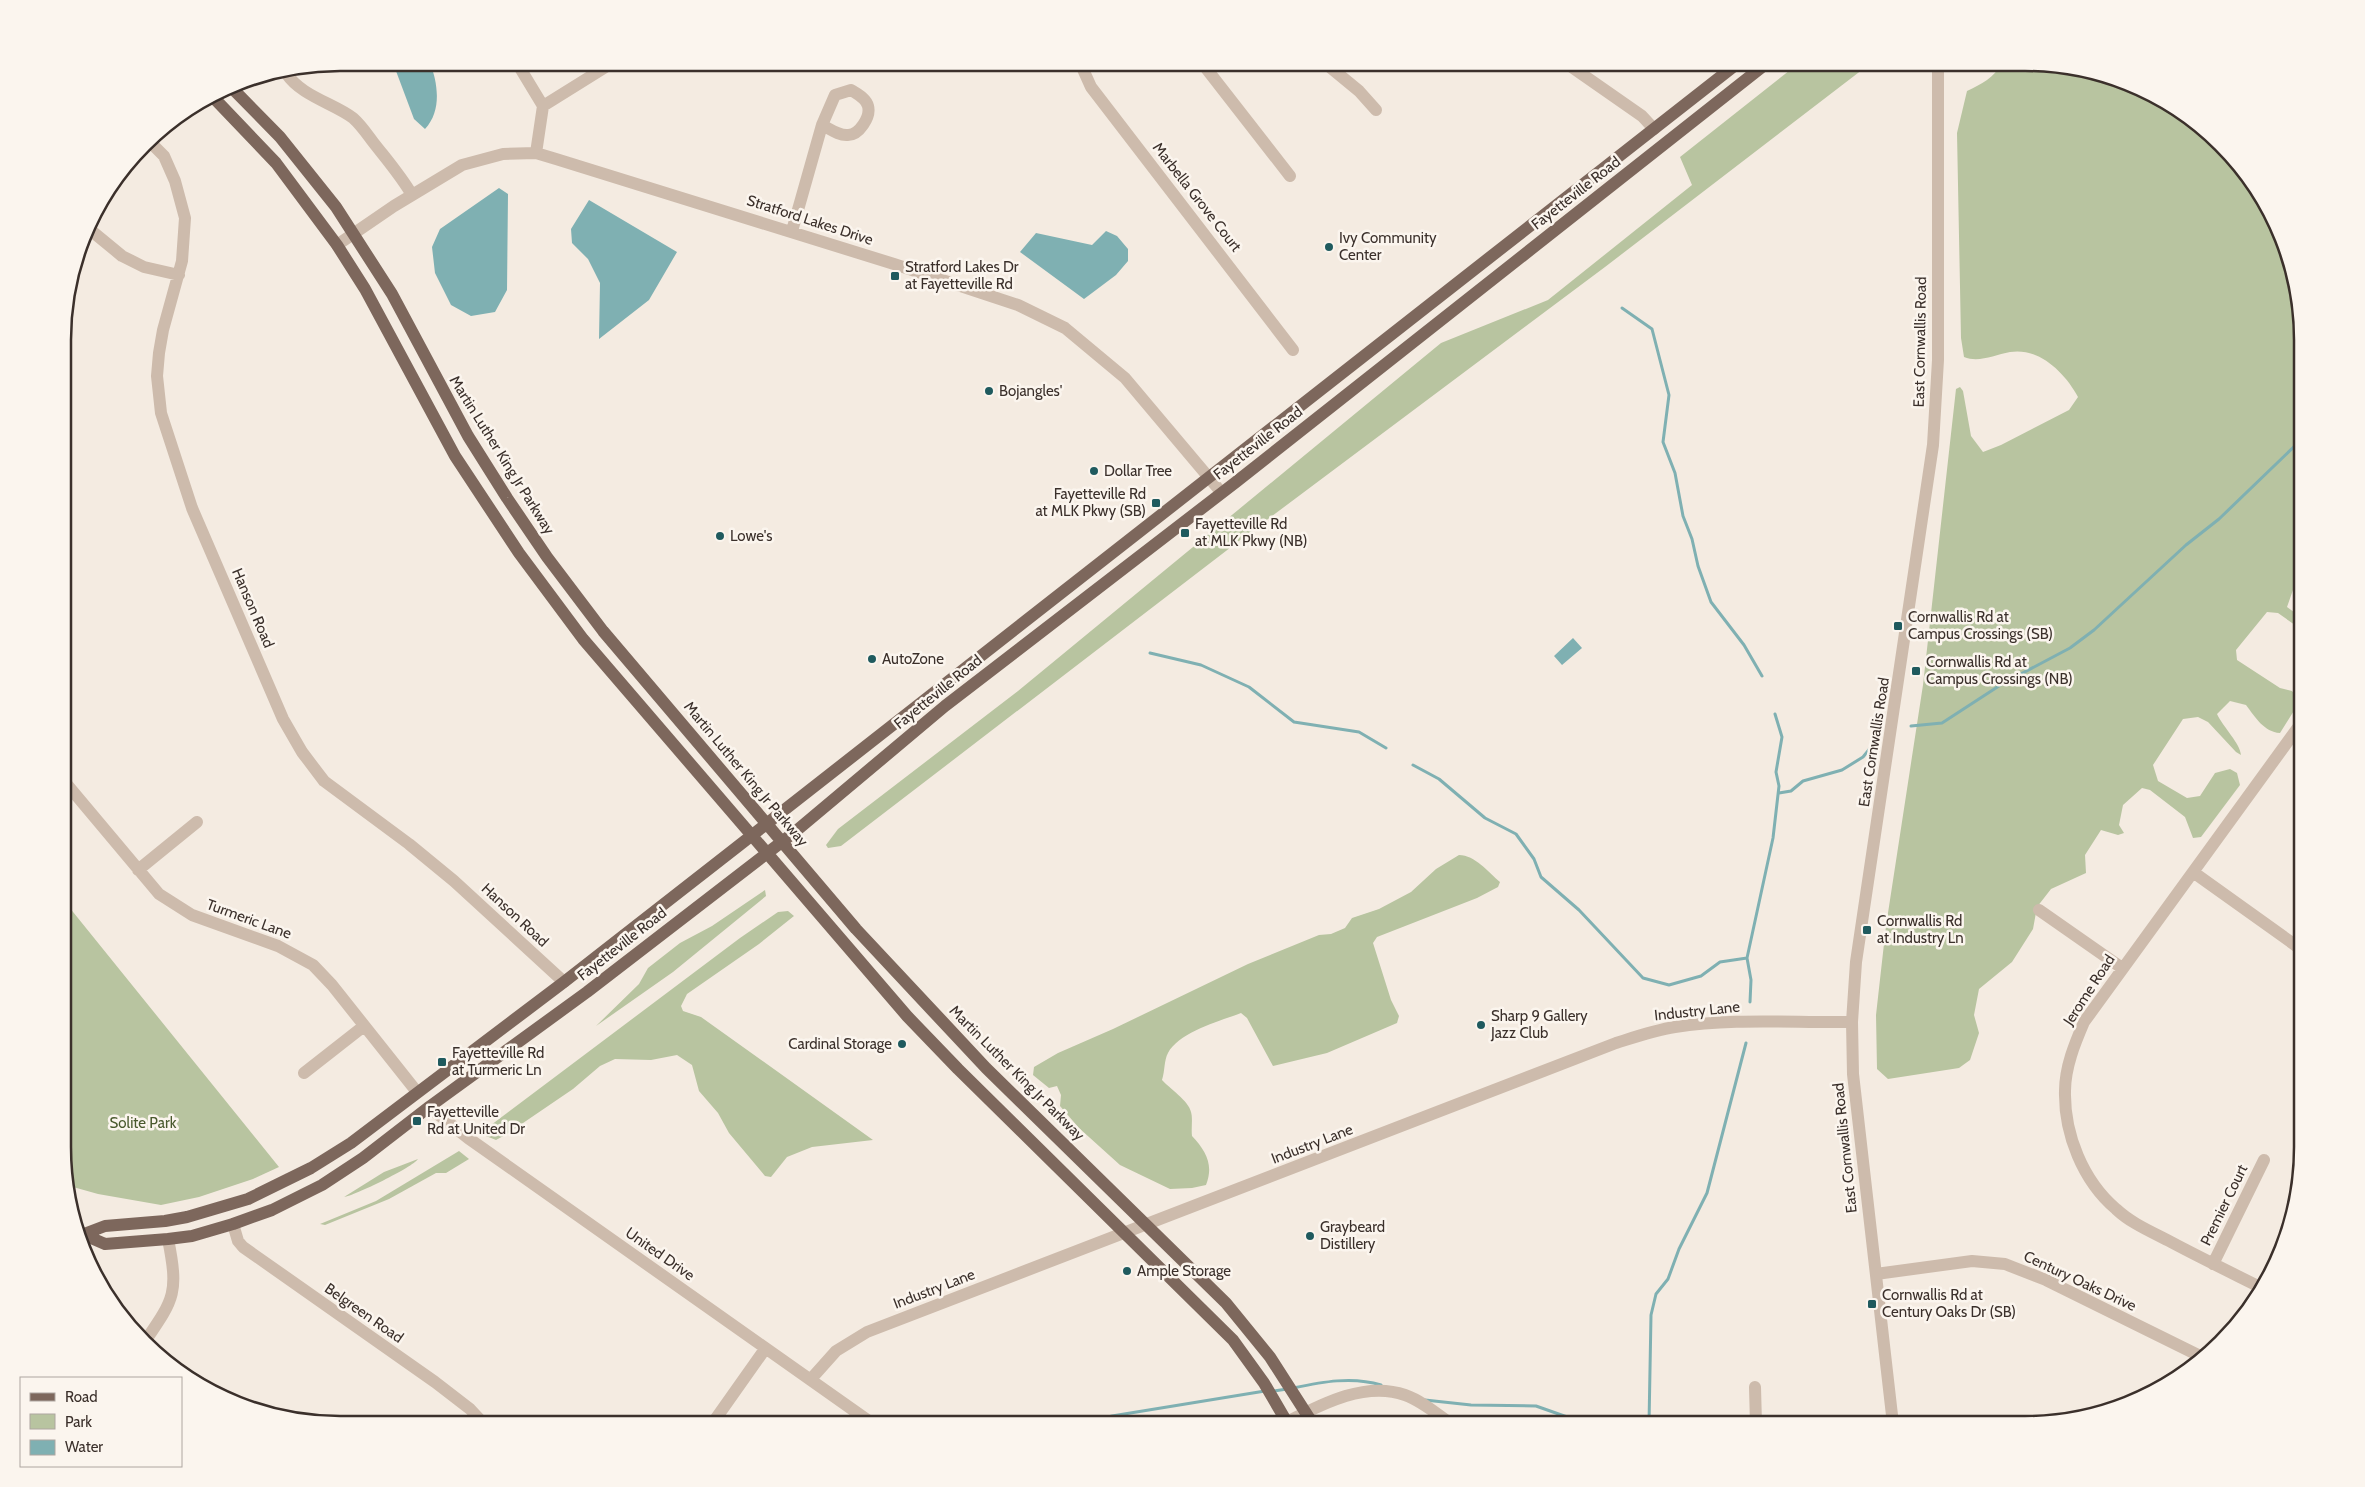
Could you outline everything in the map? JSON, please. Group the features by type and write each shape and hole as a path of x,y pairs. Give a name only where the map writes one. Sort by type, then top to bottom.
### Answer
{"main road":[{"name":"Fayetteville Road","path":"86,1233 105,1226 165,1221 187,1217 248,1199 312,1168 332,1156 564,982 1727,71"},
{"name":"Fayetteville Road","path":"87,1236 105,1244 168,1239 233,1224 272,1210 322,1185 363,1158 429,1107 587,992 782,841 953,700 1221,492 1756,71"},
{"name":"Martin Luther King Jr Parkway","path":"236,92 300,160 355,234 392,294 468,436 546,557 603,631 768,823 856,929 962,1043 1226,1303 1270,1357 1308,1416"},
{"path":"216,101 276,163 337,245 365,289 456,456 519,553 589,646 920,1030 1232,1340 1264,1383 1284,1416"}],"street":[{"path":"522,71 543,106 536,154"},
{"path":"543,106 598,71"},
{"name":"Marbella Grove Court","path":"1084,71 1091,87 1293,350"},
{"path":"1209,71 1290,176"},
{"path":"1336,71 1359,91 1376,110"},
{"path":"1579,71 1642,116 1654,129"},
{"name":"East Cornwallis Road","path":"1892,1416 1853,1074 1852,1022 1856,962 1919,551 1933,446 1938,360 1938,71"},
{"path":"288,76 308,93 339,108 356,121 402,177 412,196"},
{"path":"792,231 822,125"},
{"name":"Hanson Road","path":"154,146 164,156 175,181 185,218 185,241 159,353 157,376 161,413 192,508 283,719 302,752 324,780 409,844 466,892 564,982"},
{"name":"Stratford Lakes Drive","path":"337,245 462,165 503,154 536,154 792,231 1018,305 1065,328 1125,378 1221,492"},
{"path":"94,233 122,256 144,267 178,276"},
{"name":"Jerome Road","path":"2255,1285 2138,1226 2115,1209 2096,1188 2080,1163 2072,1141 2065,1090 2073,1046 2084,1022 2294,733"},
{"name":"Turmeric Lane","path":"71,789 159,894 174,905 210,923 278,946 305,959 322,974 417,1092"},
{"path":"138,870 197,822"},
{"path":"2192,872 2294,944"},
{"path":"2040,910 2122,968"},
{"name":"Industry Lane","path":"810,1379 829,1356 846,1343 867,1332 1126,1234 1607,1047 1674,1027 1722,1022 1852,1022"},
{"path":"304,1073 364,1026"},
{"name":"United Drive","path":"429,1107 468,1138 863,1416"},
{"name":"Premier Court","path":"2213,1264 2264,1160"},
{"name":"Belgreen Road","path":"233,1224 238,1241 243,1246 435,1382 476,1416"},
{"path":"149,1336 169,1304 174,1291 173,1265 168,1239"},
{"name":"Century Oaks Drive","path":"1876,1274 1972,1261 2006,1264 2046,1280 2196,1354"},
{"path":"718,1416 765,1348"},
{"path":"1755,1387 1756,1416"},
{"path":"1299,1416 1334,1400 1377,1391 1404,1395 1417,1401 1439,1416"}],"green space":[{"path":"1789,71 1861,71 1605,267 1252,531 841,846 828,848 826,845 838,829 1018,691 1441,343 1548,300 1692,185 1680,157"},
{"path":"1996,71 2025,71 2077,76 2128,92 2159,107 2189,127 2215,150 2238,176 2266,221 2285,271 2293,323 2294,587 2287,607 2294,612 2294,624 2278,613 2267,612 2236,650 2237,660 2280,688 2292,691 2294,694 2294,711 2280,733 2265,727 2256,719 2246,705 2230,701 2217,714 2238,745 2241,755 2208,722 2198,717 2183,719 2153,765 2158,781 2187,798 2200,796 2215,773 2230,769 2237,773 2240,785 2201,837 2193,838 2185,817 2150,790 2142,788 2123,805 2119,825 2124,833 2118,835 2101,830 2085,855 2086,873 2051,889 2037,907 2033,929 2012,962 1979,989 1974,1015 1979,1033 1970,1060 1959,1068 1888,1079 1877,1069 1876,1015 1886,926 1923,685 1956,389 1960,387 1963,391 1971,436 1983,452 2001,445 2069,410 2078,397 2073,388 2058,371 2041,358 2031,354 2010,352 1987,358 1970,359 1964,357 1961,338 1957,133 1967,91"},
{"path":"1459,855 1470,858 1481,865 1500,882 1498,887 1477,898 1377,937 1373,943 1391,1000 1399,1016 1397,1023 1327,1053 1273,1066 1247,1018 1241,1013 1190,1033 1173,1046 1167,1056 1162,1080 1183,1099 1191,1112 1192,1136 1205,1153 1209,1165 1206,1185 1170,1189 1120,1165 1079,1128 1060,1106 1061,1095 1057,1086 1049,1088 1033,1075 1034,1067 1058,1053 1113,1029 1248,964 1319,935 1331,934 1345,928 1352,918 1379,909 1411,892 1436,869"},
{"path":"765,890 766,896 673,972 596,1026 639,984 648,968 680,943 712,926"},
{"name":"Solite Park","path":"71,909 279,1167 253,1179 199,1197 161,1205 98,1194 75,1187 72,1164"},
{"path":"788,911 794,916 759,944 687,994 681,1006 683,1011 701,1017 873,1140 812,1147 787,1157 771,1177 765,1176 729,1133 718,1113 699,1091 692,1065 677,1055 651,1060 615,1059 600,1066 573,1089 507,1134 496,1140 486,1136 483,1131 740,938 778,912"},
{"path":"459,1151 469,1159 446,1173 436,1173 389,1199 325,1225 320,1224 376,1201"},
{"path":"418,1159 383,1181 344,1197 384,1172"}],"water":[{"path":"396,71 432,71 437,97 434,114 425,129 414,119"},
{"path":"499,188 508,194 507,290 495,312 471,316 451,305 435,273 432,247 440,229"},
{"path":"589,200 677,252 649,300 599,339 600,283 588,259 572,243 571,229"},
{"path":"1106,231 1117,236 1128,249 1128,261 1116,275 1084,299 1020,252 1036,233 1092,245"},
{"path":"1573,638 1582,648 1562,665 1554,656"}],"waterway":[{"path":"1622,308 1652,329 1669,395 1663,442 1675,473 1683,516 1711,602 1744,645 1762,676"},
{"path":"1911,726 1942,723 2002,684 2070,648 2094,630 2186,545 2219,519 2294,447"},
{"path":"1150,653 1201,665 1249,687 1294,722 1359,732 1386,748"},
{"path":"1750,1002 1751,980 1747,958 1773,838 1779,786 1776,772 1782,737 1775,714"},
{"path":"1779,793 1791,791 1803,781 1842,770 1863,757 1876,741"},
{"path":"1413,765 1439,779 1485,818 1516,834 1534,859 1541,877 1579,910 1643,978 1669,985 1701,976 1720,962 1747,958"},
{"path":"1649,1416 1651,1315 1656,1294 1668,1279 1679,1249 1707,1193 1746,1043"},
{"path":"1293,1388 1348,1380 1381,1385"},
{"path":"1274,1391 1287,1389"},
{"path":"1112,1416 1265,1391"},
{"path":"1425,1400 1471,1405 1536,1406 1564,1416"}],"place":[{"name":"Ivy Community Center","path":"1329,247"},
{"name":"Stratford Lakes Dr at Fayetteville Rd","path":"895,276"},
{"name":"Bojangles'","path":"989,391"},
{"name":"Dollar Tree","path":"1094,471"},
{"name":"Fayetteville Rd at MLK Pkwy (SB)","path":"1156,503"},
{"name":"Fayetteville Rd at MLK Pkwy (NB)","path":"1185,533"},
{"name":"Lowe's","path":"720,536"},
{"name":"Cornwallis Rd at Campus Crossings (SB)","path":"1898,626"},
{"name":"AutoZone","path":"872,659"},
{"name":"Cornwallis Rd at Campus Crossings (NB)","path":"1916,671"},
{"name":"Cornwallis Rd at Industry Ln","path":"1867,930"},
{"name":"Sharp 9 Gallery Jazz Club","path":"1481,1025"},
{"name":"Cardinal Storage","path":"902,1044"},
{"name":"Fayetteville Rd at Turmeric Ln","path":"442,1062"},
{"name":"Fayetteville Rd at United Dr","path":"417,1121"},
{"name":"Graybeard Distillery","path":"1310,1236"},
{"name":"Ample Storage","path":"1127,1271"},
{"name":"Cornwallis Rd at Century Oaks Dr (SB)","path":"1872,1304"}]}
